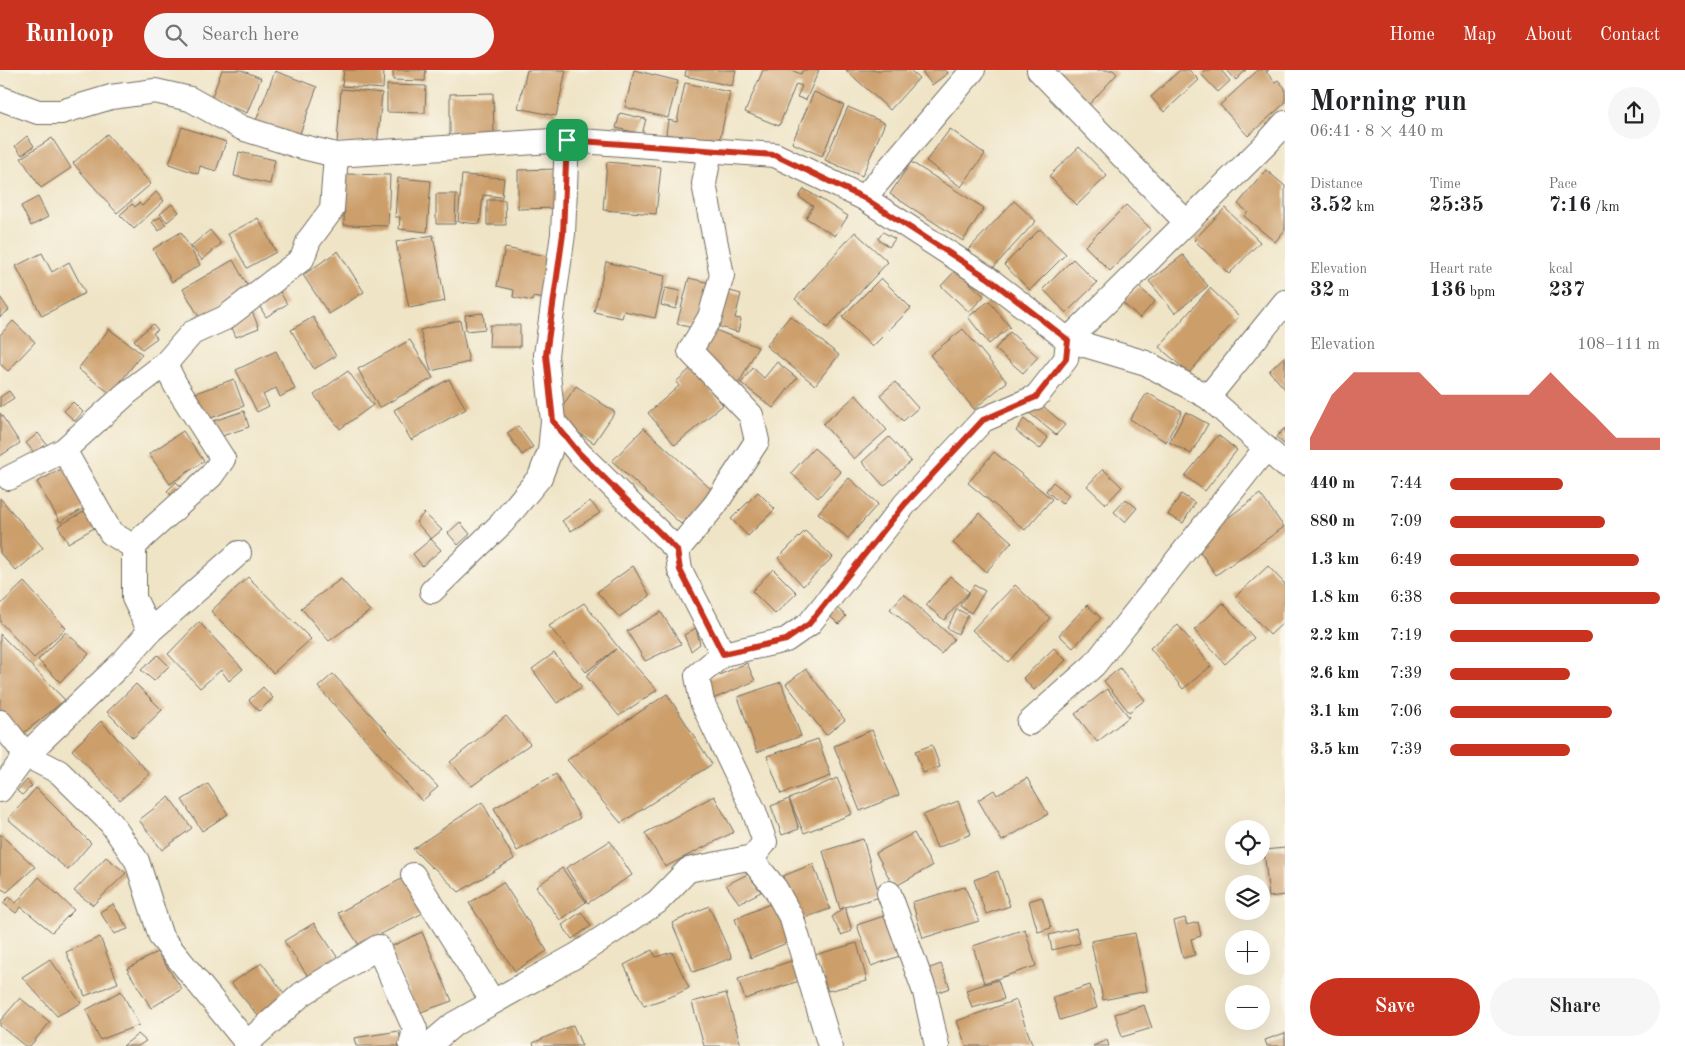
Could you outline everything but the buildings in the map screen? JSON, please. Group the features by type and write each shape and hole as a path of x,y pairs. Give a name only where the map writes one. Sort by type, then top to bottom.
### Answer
{"street":[{"path":"864,198 973,70"},
{"path":"1039,70 1186,222"},
{"path":"0,98 38,112 61,112 111,97 155,91 190,99 242,128 298,146 336,154 567,140 775,155 864,198 988,278 1068,340 1146,363 1208,398 1285,465"},
{"path":"428,1046 454,1024 577,955 625,923 656,902 688,870 753,857 766,842 754,811 702,702 697,676 723,654 786,640 809,624 905,504 983,420 1036,397 1066,359 1068,340 1285,123"},
{"path":"432,591 502,523 540,477 550,451 553,421 546,355 563,234 567,140"},
{"path":"677,550 715,505 757,440 751,415 690,352 710,317 722,275 704,184 710,150"},
{"path":"10,478 64,450 127,393 165,364 192,333 225,318 302,259 309,240 332,210 336,154"},
{"path":"1208,398 1285,302"},
{"path":"150,631 134,598 134,547 142,537 210,476 223,459 175,384 165,364"},
{"path":"553,421 579,453 677,550 680,570 723,654"},
{"path":"1029,723 1094,665 1266,448"},
{"path":"64,450 111,534 134,547"},
{"path":"0,790 26,756 122,662 150,631 239,554"},
{"path":"0,722 26,756 59,772 111,823 137,861 161,937 247,1043 302,994 378,947 415,1029 411,1046"},
{"path":"753,857 752,860 775,888 792,919 830,1046"},
{"path":"414,875 493,1002"},
{"path":"889,893 925,992 937,1046"}],"route":[{"path":"567,140 775,155 864,198 988,278 1068,340 1066,359 1036,397 983,420 905,504 809,624 786,640 723,654 680,570 677,550 579,453 553,421 546,355 563,234 567,140"}]}
